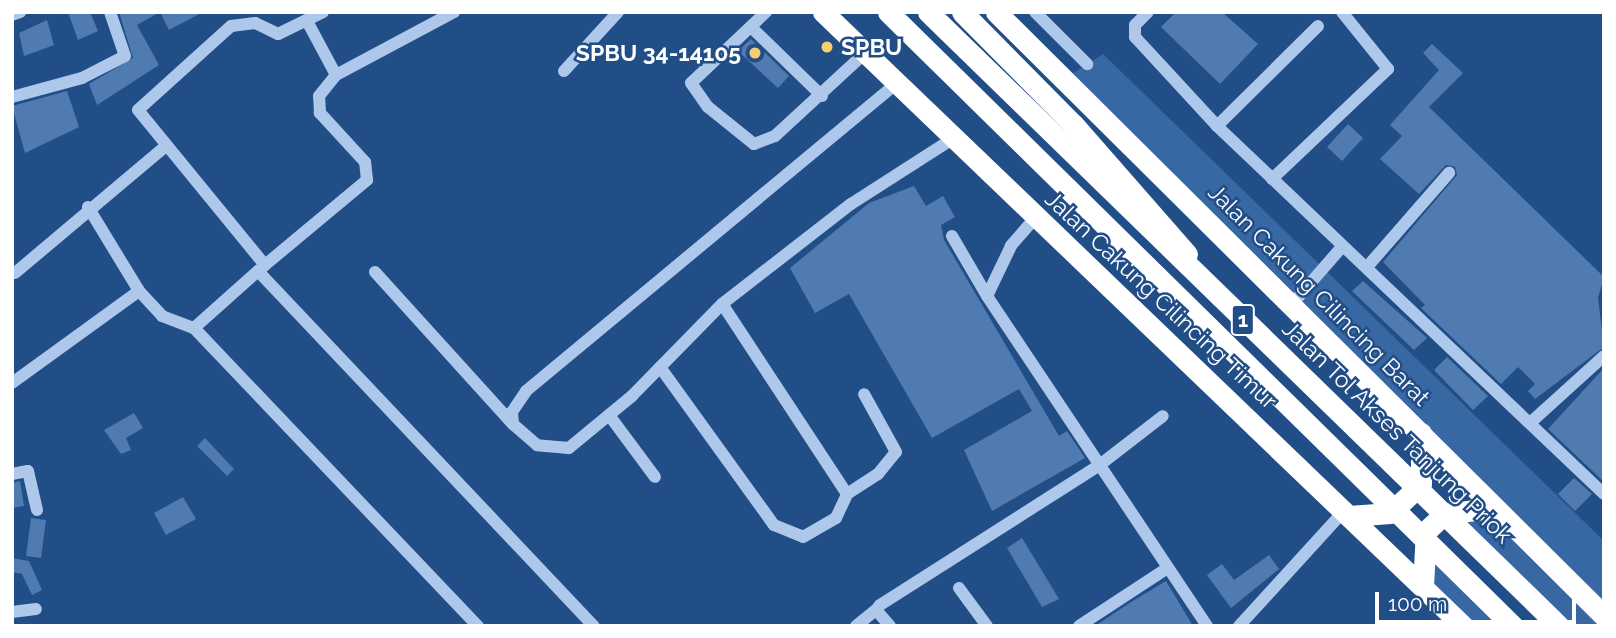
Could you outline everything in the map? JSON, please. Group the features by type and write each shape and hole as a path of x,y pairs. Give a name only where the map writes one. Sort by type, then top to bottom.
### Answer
{"highway":[{"name":"Jalan Cakung Cilincing Timur","path":"824,12 1035,218 1463,626"},
{"name":"1","path":"888,12 1513,626"},
{"name":"Jalan Tol Akses Tanjung Priok","path":"928,12 1559,626"},
{"path":"962,12 1122,177 1228,306"},
{"name":"Jalan Cakung Cilincing Barat","path":"996,12 1421,433 1491,508 1604,616"},
{"path":"1346,514 1390,513 1421,484 1421,433"},
{"path":"1423,586 1426,531 1444,514 1491,508"}],"street":[{"path":"12,15 20,12"},
{"path":"12,97 82,78 125,56 110,12"},
{"path":"323,12 278,34 255,23 231,26 140,103 140,117 262,268 594,626"},
{"path":"194,328 366,180 365,162 316,104 336,75 454,12"},
{"path":"565,71 618,12"},
{"path":"766,12 691,83 708,107 747,140 766,143 822,96 865,53"},
{"path":"1035,12 1087,64"},
{"path":"1148,12 1135,25 1135,37 1217,126 1341,248 1367,267 1604,494"},
{"path":"1272,179 1388,69 1342,12"},
{"path":"307,21 336,75"},
{"path":"1217,126 1318,26"},
{"path":"751,27 822,96"},
{"path":"513,424 512,412 526,391 898,82"},
{"path":"375,272 513,424 537,445 569,448 660,367 722,303 851,204 954,138"},
{"path":"15,273 88,207 166,146"},
{"path":"1367,267 1449,173"},
{"path":"88,207 139,291 162,316 194,328 478,626"},
{"path":"987,296 1010,246 1035,218"},
{"path":"952,236 987,296 1097,467 1207,626"},
{"path":"1292,304 1341,248"},
{"path":"12,383 139,291"},
{"path":"722,303 847,494"},
{"path":"1530,423 1604,356"},
{"path":"660,367 774,525 803,537 836,517 847,494 878,474 896,452 864,394"},
{"path":"609,415 655,477"},
{"path":"856,626 876,610 1097,467 1163,416"},
{"path":"12,474 28,471 37,510"},
{"path":"1239,626 1346,514"},
{"path":"1079,626 1166,569"},
{"path":"960,588 987,626"},
{"path":"12,612 36,610"},
{"path":"876,610 890,626"}],"shaded area":[{"path":"1103,54 1604,541 1604,626 1559,626 1442,516 1490,508 1064,79"},
{"path":"1421,543 1513,626 1463,626 1423,586"}],"building":[{"path":"68,12 90,12 98,31 78,40"},
{"path":"119,12 160,12 137,25 159,65 97,105 89,84 133,58"},
{"path":"160,12 203,12 169,30"},
{"path":"1176,12 1222,12 1258,44 1220,84 1161,27"},
{"path":"47,20 54,45 24,56 19,33"},
{"path":"751,39 789,76 778,88 738,51"},
{"path":"1432,44 1463,73 1429,107 1604,277 1598,298 1604,347 1535,399 1528,391 1535,384 1518,367 1501,384 1421,308 1425,305 1383,262 1457,175 1455,167 1446,165 1419,194 1380,159 1402,136 1390,125 1439,70 1423,53"},
{"path":"67,91 79,127 25,153 12,106"},
{"path":"1348,124 1363,138 1342,161 1327,147"},
{"path":"914,186 926,206 943,196 955,217 941,225 944,240 1059,436 1067,431 1085,458 992,511 964,450 1032,411 1019,389 932,438 849,294 815,313 790,268 869,203"},
{"path":"1363,281 1427,338 1414,350 1352,291"},
{"path":"1447,357 1488,396 1473,410 1434,370"},
{"path":"1604,368 1604,482 1548,429"},
{"path":"134,413 143,428 126,438 131,450 121,454 104,430"},
{"path":"205,438 234,469 227,476 197,446"},
{"path":"1574,478 1592,494 1575,511 1558,494"},
{"path":"20,481 24,506 12,508 12,483"},
{"path":"183,497 196,519 166,535 154,513"},
{"path":"31,518 46,520 41,558 26,556"},
{"path":"1022,538 1059,599 1042,607 1007,548"},
{"path":"1269,555 1279,569 1231,608 1207,575 1222,564 1234,580"},
{"path":"12,558 29,561 42,590 32,595 22,574 12,572"},
{"path":"1166,581 1193,626 1095,626 1131,602"}],"place":[{"name":"SPBU","path":"827,47"},
{"name":"SPBU 34-14105","path":"755,53"}]}
